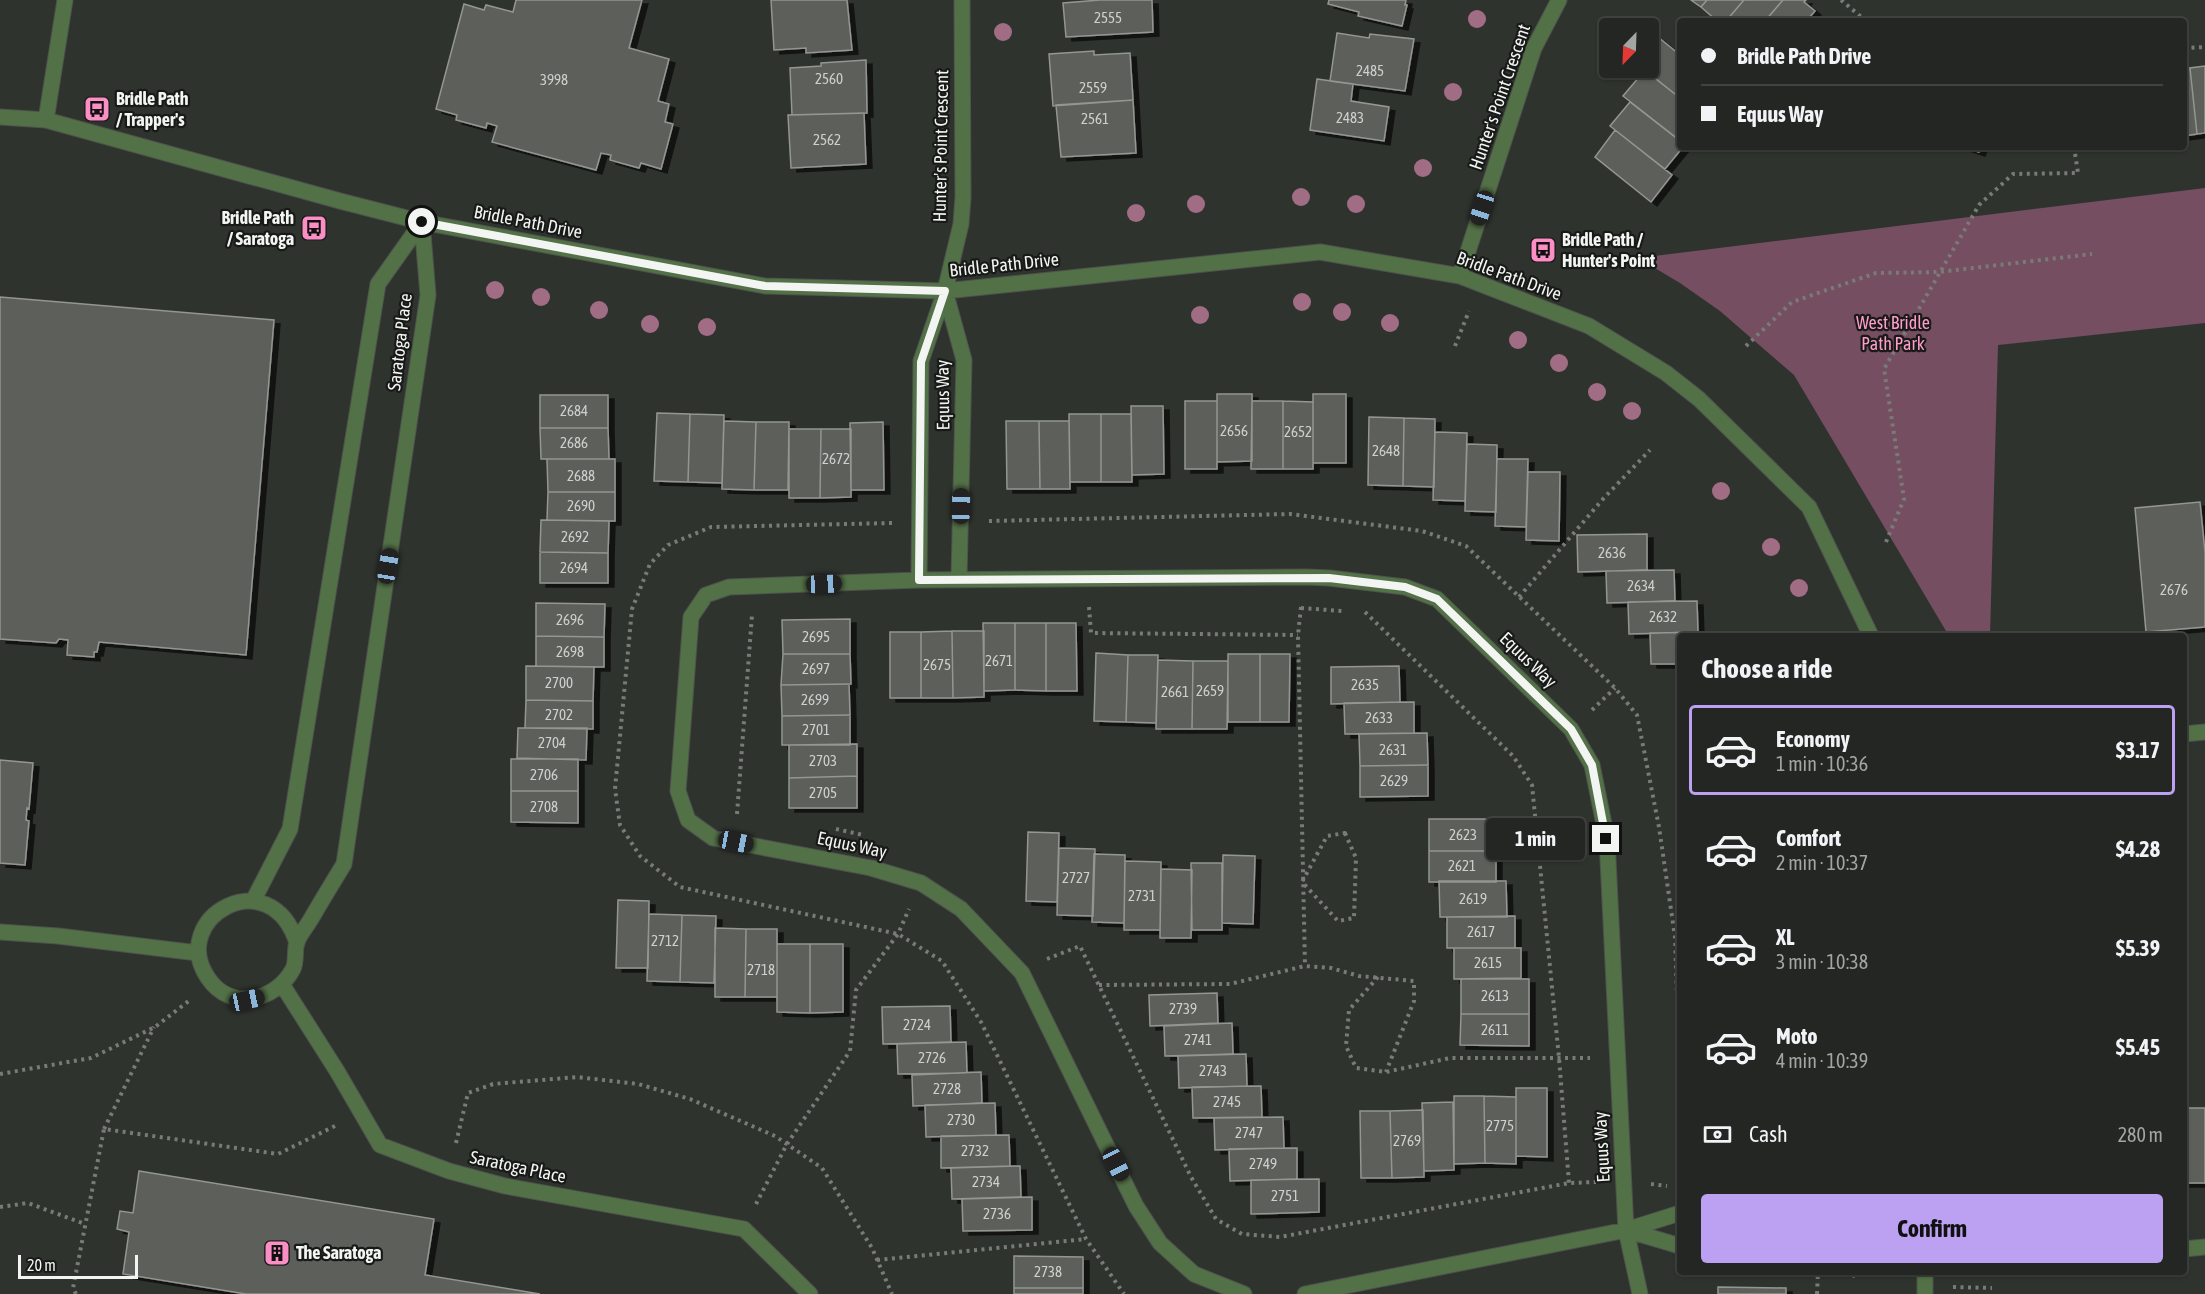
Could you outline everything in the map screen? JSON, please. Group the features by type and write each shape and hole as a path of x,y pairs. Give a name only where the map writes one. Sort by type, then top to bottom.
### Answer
{"street":[{"path":"46,120 65,0"},
{"name":"Hunter's Point Crescent","path":"945,291 961,224 963,197 962,0"},
{"name":"Hunter's Point Crescent","path":"1460,276 1534,48 1559,0"},
{"name":"Bridle Path Drive","path":"0,117 46,120 422,222 765,286 945,291 1320,252 1460,276 1588,326 1666,373 1699,399 1809,507 1870,633"},
{"name":"Saratoga Place","path":"253,901 290,829 378,284 422,222"},
{"name":"Saratoga Place","path":"297,943 344,864 428,295 422,222"},
{"name":"Equus Way","path":"945,291 964,360 959,579"},
{"name":"Equus Way","path":"919,580 921,362 945,291"},
{"name":"Equus Way","path":"1244,1294 1194,1274 1160,1243 1136,1206 1022,973 961,909 921,883 872,868 713,838 688,820 678,791 691,617 706,595 729,587 919,580 1307,577 1405,587 1437,599 1571,729 1592,765 1606,839 1626,1230 1640,1294"},
{"path":"2187,735 2205,732"},
{"path":"253,901 268,905 282,915 292,927 297,943 295,966 283,986 266,996 247,1000 228,995 212,984 202,969 198,953 202,932 214,915 232,903 253,901"},
{"path":"0,932 58,936 198,953"},
{"name":"Saratoga Place","path":"283,986 380,1144 449,1171 505,1186 744,1229"},
{"path":"1305,1294 1626,1230 1677,1214"},
{"path":"744,1229 810,1294"},
{"path":"1626,1230 1677,1245"},
{"path":"2187,1249 2205,1247"}],"path":[{"path":"1840,0 1862,18"},
{"path":"2187,48 2205,47"},
{"path":"1886,542 1904,499 1884,369 1979,205 2013,174 2078,173 2074,150"},
{"path":"1746,346 1792,302 1876,273 1939,272 2092,254"},
{"path":"1455,346 1479,284"},
{"path":"1519,597 1603,499 1650,450"},
{"path":"961,529 986,521 1290,514 1422,531 1466,546 1616,688 1637,715 1659,827 1675,938 1677,997"},
{"path":"920,531 899,523 711,527 668,545 650,564 632,609 615,789 620,825 640,856 680,887 898,934 942,961 981,1022 1086,1239 1124,1294"},
{"path":"1305,966 1298,635 1307,577"},
{"path":"1089,602 1091,633 1298,635"},
{"path":"1301,608 1345,611"},
{"path":"1356,612 1366,612 1514,756 1532,785 1569,1183"},
{"path":"748,816 736,814 752,613"},
{"path":"831,829 864,835"},
{"path":"1345,833 1356,858 1354,918 1338,921 1302,882 1327,836 1345,833"},
{"path":"744,1229 787,1144 850,1051 856,990 898,934 921,883"},
{"path":"1040,952 1048,960 1080,946 1191,1177 1216,1219 1242,1234 1280,1237 1569,1183 1624,1181 1669,1186"},
{"path":"1099,985 1230,984 1305,966 1331,968 1359,976 1414,981 1414,1001 1386,1072"},
{"path":"1379,977 1349,1010 1346,1046 1356,1068 1386,1072 1450,1058 1617,1058"},
{"path":"0,1074 91,1058 155,1027 212,984"},
{"path":"76,1294 73,1287 104,1129 155,1027"},
{"path":"449,1171 468,1093 493,1084 577,1077 638,1084 690,1099 775,1136 822,1168 872,1248 892,1294"},
{"path":"104,1129 278,1154 362,1113"},
{"path":"0,1207 28,1203 85,1224"},
{"path":"877,1260 1086,1239"},
{"path":"1817,1294 1818,1275"},
{"path":"1850,1275 1856,1276"},
{"path":"1925,1284 1992,1287"}],"green space":[{"name":"West Bridle Path Park","path":"2205,188 2205,323 1998,345 1990,633 1947,633 1794,375 1720,311 1680,283 1638,258"}],"building":[{"path":"516,0 642,0 629,48 669,59 658,101 669,104 665,122 673,124 661,169 641,163 639,168 610,160 611,155 601,153 596,170 492,142 497,126 487,123 486,128 456,120 457,115 436,109 464,4 484,10 486,5 513,12"},
{"path":"771,0 847,0 852,50 806,53 806,48 774,50"},
{"path":"1152,0 1153,32 1066,37 1063,3"},
{"path":"1329,0 1406,0 1405,5 1407,5 1402,26 1358,16 1359,12 1328,4"},
{"path":"1691,0 1707,0 1701,7"},
{"path":"1707,0 1744,0 1729,18 1714,18 1701,7"},
{"path":"1744,0 1783,0 1768,18 1729,18"},
{"path":"1783,0 1806,0 1804,2 1815,11 1809,18 1768,18"},
{"path":"1337,33 1369,38 1370,34 1414,39 1405,91 1330,81"},
{"path":"1659,38 1677,53 1677,96 1655,78 1659,78"},
{"path":"1094,51 1094,55 1130,53 1133,100 1053,106 1049,54"},
{"path":"866,60 867,113 792,115 790,68"},
{"path":"2205,66 2205,133 2197,134 2190,68"},
{"path":"2187,68 2190,68 2197,134 2187,136"},
{"path":"1638,78 1655,78 1677,96 1677,138 1623,96"},
{"path":"1317,79 1353,84 1351,101 1389,107 1384,141 1310,130"},
{"path":"1133,100 1136,153 1061,157 1056,105"},
{"path":"1630,102 1677,139 1677,150 1681,150 1665,169 1610,126"},
{"path":"864,113 866,164 791,168 788,115"},
{"path":"1615,130 1672,175 1651,202 1595,157"},
{"path":"0,297 274,320 246,655 99,642 94,657 67,655 68,640 59,639 56,643 0,639"},
{"path":"1217,394 1252,394 1252,461 1217,462"},
{"path":"1313,394 1346,394 1346,463 1313,463"},
{"path":"540,395 608,395 608,428 540,428"},
{"path":"1185,401 1217,401 1217,469 1185,469"},
{"path":"1252,401 1283,401 1283,469 1251,469"},
{"path":"1283,401 1313,402 1313,469 1283,469"},
{"path":"1131,406 1163,406 1164,474 1132,475"},
{"path":"657,413 690,414 688,482 654,481"},
{"path":"690,414 724,415 722,483 688,482"},
{"path":"1069,414 1101,414 1101,482 1070,482"},
{"path":"1101,414 1131,414 1132,482 1101,482"},
{"path":"1369,417 1404,418 1403,486 1368,485"},
{"path":"1404,418 1435,419 1434,487 1403,486"},
{"path":"724,421 756,422 754,490 722,489"},
{"path":"1006,421 1039,421 1040,489 1007,489"},
{"path":"1039,421 1069,421 1070,489 1040,489"},
{"path":"756,422 789,422 788,490 754,490"},
{"path":"883,422 884,490 851,490 850,423"},
{"path":"540,428 608,428 609,459 541,459"},
{"path":"789,429 821,429 820,498 789,498"},
{"path":"821,429 851,429 851,497 820,498"},
{"path":"1435,432 1467,433 1465,501 1433,500"},
{"path":"1467,444 1497,445 1496,512 1465,511"},
{"path":"547,459 615,459 615,492 548,492"},
{"path":"1497,459 1528,459 1526,527 1495,526"},
{"path":"1528,472 1560,472 1559,541 1526,540"},
{"path":"548,492 615,492 615,521 547,520"},
{"path":"2200,502 2205,552 2205,627 2146,632 2135,508"},
{"path":"541,520 609,521 608,553 540,552"},
{"path":"1647,534 1647,570 1578,572 1577,535"},
{"path":"540,552 608,553 608,583 540,583"},
{"path":"1674,570 1675,601 1607,603 1606,571"},
{"path":"1697,601 1698,632 1629,634 1628,602"},
{"path":"536,603 605,604 604,637 536,636"},
{"path":"850,619 850,654 783,654 782,620"},
{"path":"983,623 1015,623 1015,690 984,691"},
{"path":"1015,623 1046,623 1046,691 1015,690"},
{"path":"1046,623 1076,623 1077,691 1046,691"},
{"path":"952,631 953,698 921,698 921,632"},
{"path":"952,631 984,631 984,697 953,698"},
{"path":"890,632 921,632 921,698 890,698"},
{"path":"1718,632 1677,633 1677,664 1651,664 1650,633"},
{"path":"536,636 604,637 604,667 536,666"},
{"path":"1096,653 1128,655 1126,722 1094,721"},
{"path":"783,654 850,654 851,684 781,685"},
{"path":"1228,654 1260,654 1260,722 1228,722"},
{"path":"1260,654 1290,654 1289,722 1260,722"},
{"path":"1128,655 1158,655 1156,723 1126,722"},
{"path":"1158,660 1193,661 1192,729 1156,729"},
{"path":"1193,661 1228,661 1227,729 1192,729"},
{"path":"526,666 594,667 593,701 526,700"},
{"path":"1399,666 1400,702 1331,704 1331,667"},
{"path":"849,684 850,715 782,716 781,685"},
{"path":"526,700 593,701 593,729 525,728"},
{"path":"1414,702 1414,733 1345,734 1344,703"},
{"path":"850,715 850,745 782,745 782,716"},
{"path":"518,728 587,728 586,760 517,758"},
{"path":"1427,733 1428,765 1360,766 1359,734"},
{"path":"857,744 857,776 789,778 789,745"},
{"path":"511,759 578,759 578,791 511,791"},
{"path":"0,760 33,763 26,820 29,821 25,865 0,863"},
{"path":"1428,765 1428,796 1360,797 1360,766"},
{"path":"857,776 857,808 789,808 789,778"},
{"path":"511,791 578,791 578,823 511,822"},
{"path":"1429,819 1496,819 1496,851 1429,851"},
{"path":"1028,832 1059,833 1057,902 1026,901"},
{"path":"1059,848 1095,849 1093,916 1057,915"},
{"path":"1429,851 1496,851 1496,882 1429,882"},
{"path":"1094,854 1125,855 1124,923 1092,922"},
{"path":"1223,855 1255,856 1253,924 1222,923"},
{"path":"1125,861 1161,862 1160,930 1124,930"},
{"path":"1191,863 1222,863 1222,930 1192,930"},
{"path":"1161,869 1192,870 1191,938 1160,938"},
{"path":"1439,881 1506,881 1507,917 1440,917"},
{"path":"618,900 649,901 648,968 616,968"},
{"path":"649,914 682,915 680,982 647,981"},
{"path":"682,915 716,916 714,983 680,982"},
{"path":"1515,916 1515,948 1447,948 1447,917"},
{"path":"715,928 746,929 745,997 715,997"},
{"path":"746,929 777,929 777,997 745,997"},
{"path":"777,944 810,944 810,1013 777,1012"},
{"path":"810,944 843,944 843,1012 810,1013"},
{"path":"1454,948 1521,948 1521,978 1454,979"},
{"path":"1461,979 1529,979 1529,1014 1461,1014"},
{"path":"1217,993 1218,1023 1150,1026 1149,995"},
{"path":"950,1006 951,1042 883,1044 882,1007"},
{"path":"1461,1014 1529,1014 1529,1046 1460,1045"},
{"path":"1232,1023 1233,1054 1165,1056 1164,1026"},
{"path":"966,1042 967,1073 898,1074 897,1044"},
{"path":"1246,1054 1247,1086 1179,1088 1178,1056"},
{"path":"981,1072 982,1103 913,1106 912,1075"},
{"path":"1261,1086 1262,1117 1193,1118 1192,1087"},
{"path":"1516,1088 1547,1088 1547,1157 1516,1156"},
{"path":"1454,1096 1484,1096 1485,1163 1454,1164"},
{"path":"1484,1096 1516,1097 1516,1164 1485,1163"},
{"path":"1453,1102 1454,1170 1424,1171 1422,1103"},
{"path":"995,1103 996,1135 926,1137 925,1105"},
{"path":"2187,1108 2205,1108 2205,1183 2187,1183"},
{"path":"1423,1110 1424,1177 1392,1178 1390,1111"},
{"path":"1360,1111 1390,1111 1392,1178 1361,1178"},
{"path":"1283,1117 1284,1148 1215,1150 1214,1118"},
{"path":"1009,1135 1010,1166 941,1168 941,1136"},
{"path":"1297,1148 1297,1179 1230,1181 1229,1149"},
{"path":"1020,1166 1021,1197 952,1199 951,1168"},
{"name":"The Saratoga","path":"139,1171 434,1219 425,1275 540,1294 246,1294 123,1274 129,1232 117,1229 120,1211 133,1213"},
{"path":"1319,1179 1319,1212 1251,1214 1251,1180"},
{"path":"1032,1197 1032,1230 963,1231 962,1199"},
{"path":"1014,1256 1083,1257 1083,1288 1014,1288"},
{"path":"1718,1287 1786,1288 1786,1294 1718,1294"},
{"path":"1014,1288 1083,1288 1083,1294 1014,1294"}],"place":[{"name":"Bridle Path / Trapper's","path":"97,109"},
{"name":"Bridle Path / Saratoga","path":"314,228"},
{"name":"Bridle Path / Hunter's Point","path":"1543,250"},
{"name":"The Saratoga","path":"277,1253"}],"route":[{"path":"422,222 765,286 945,291 921,362 919,580 1307,577 1405,587 1437,599 1571,729 1592,765 1606,839"}]}
